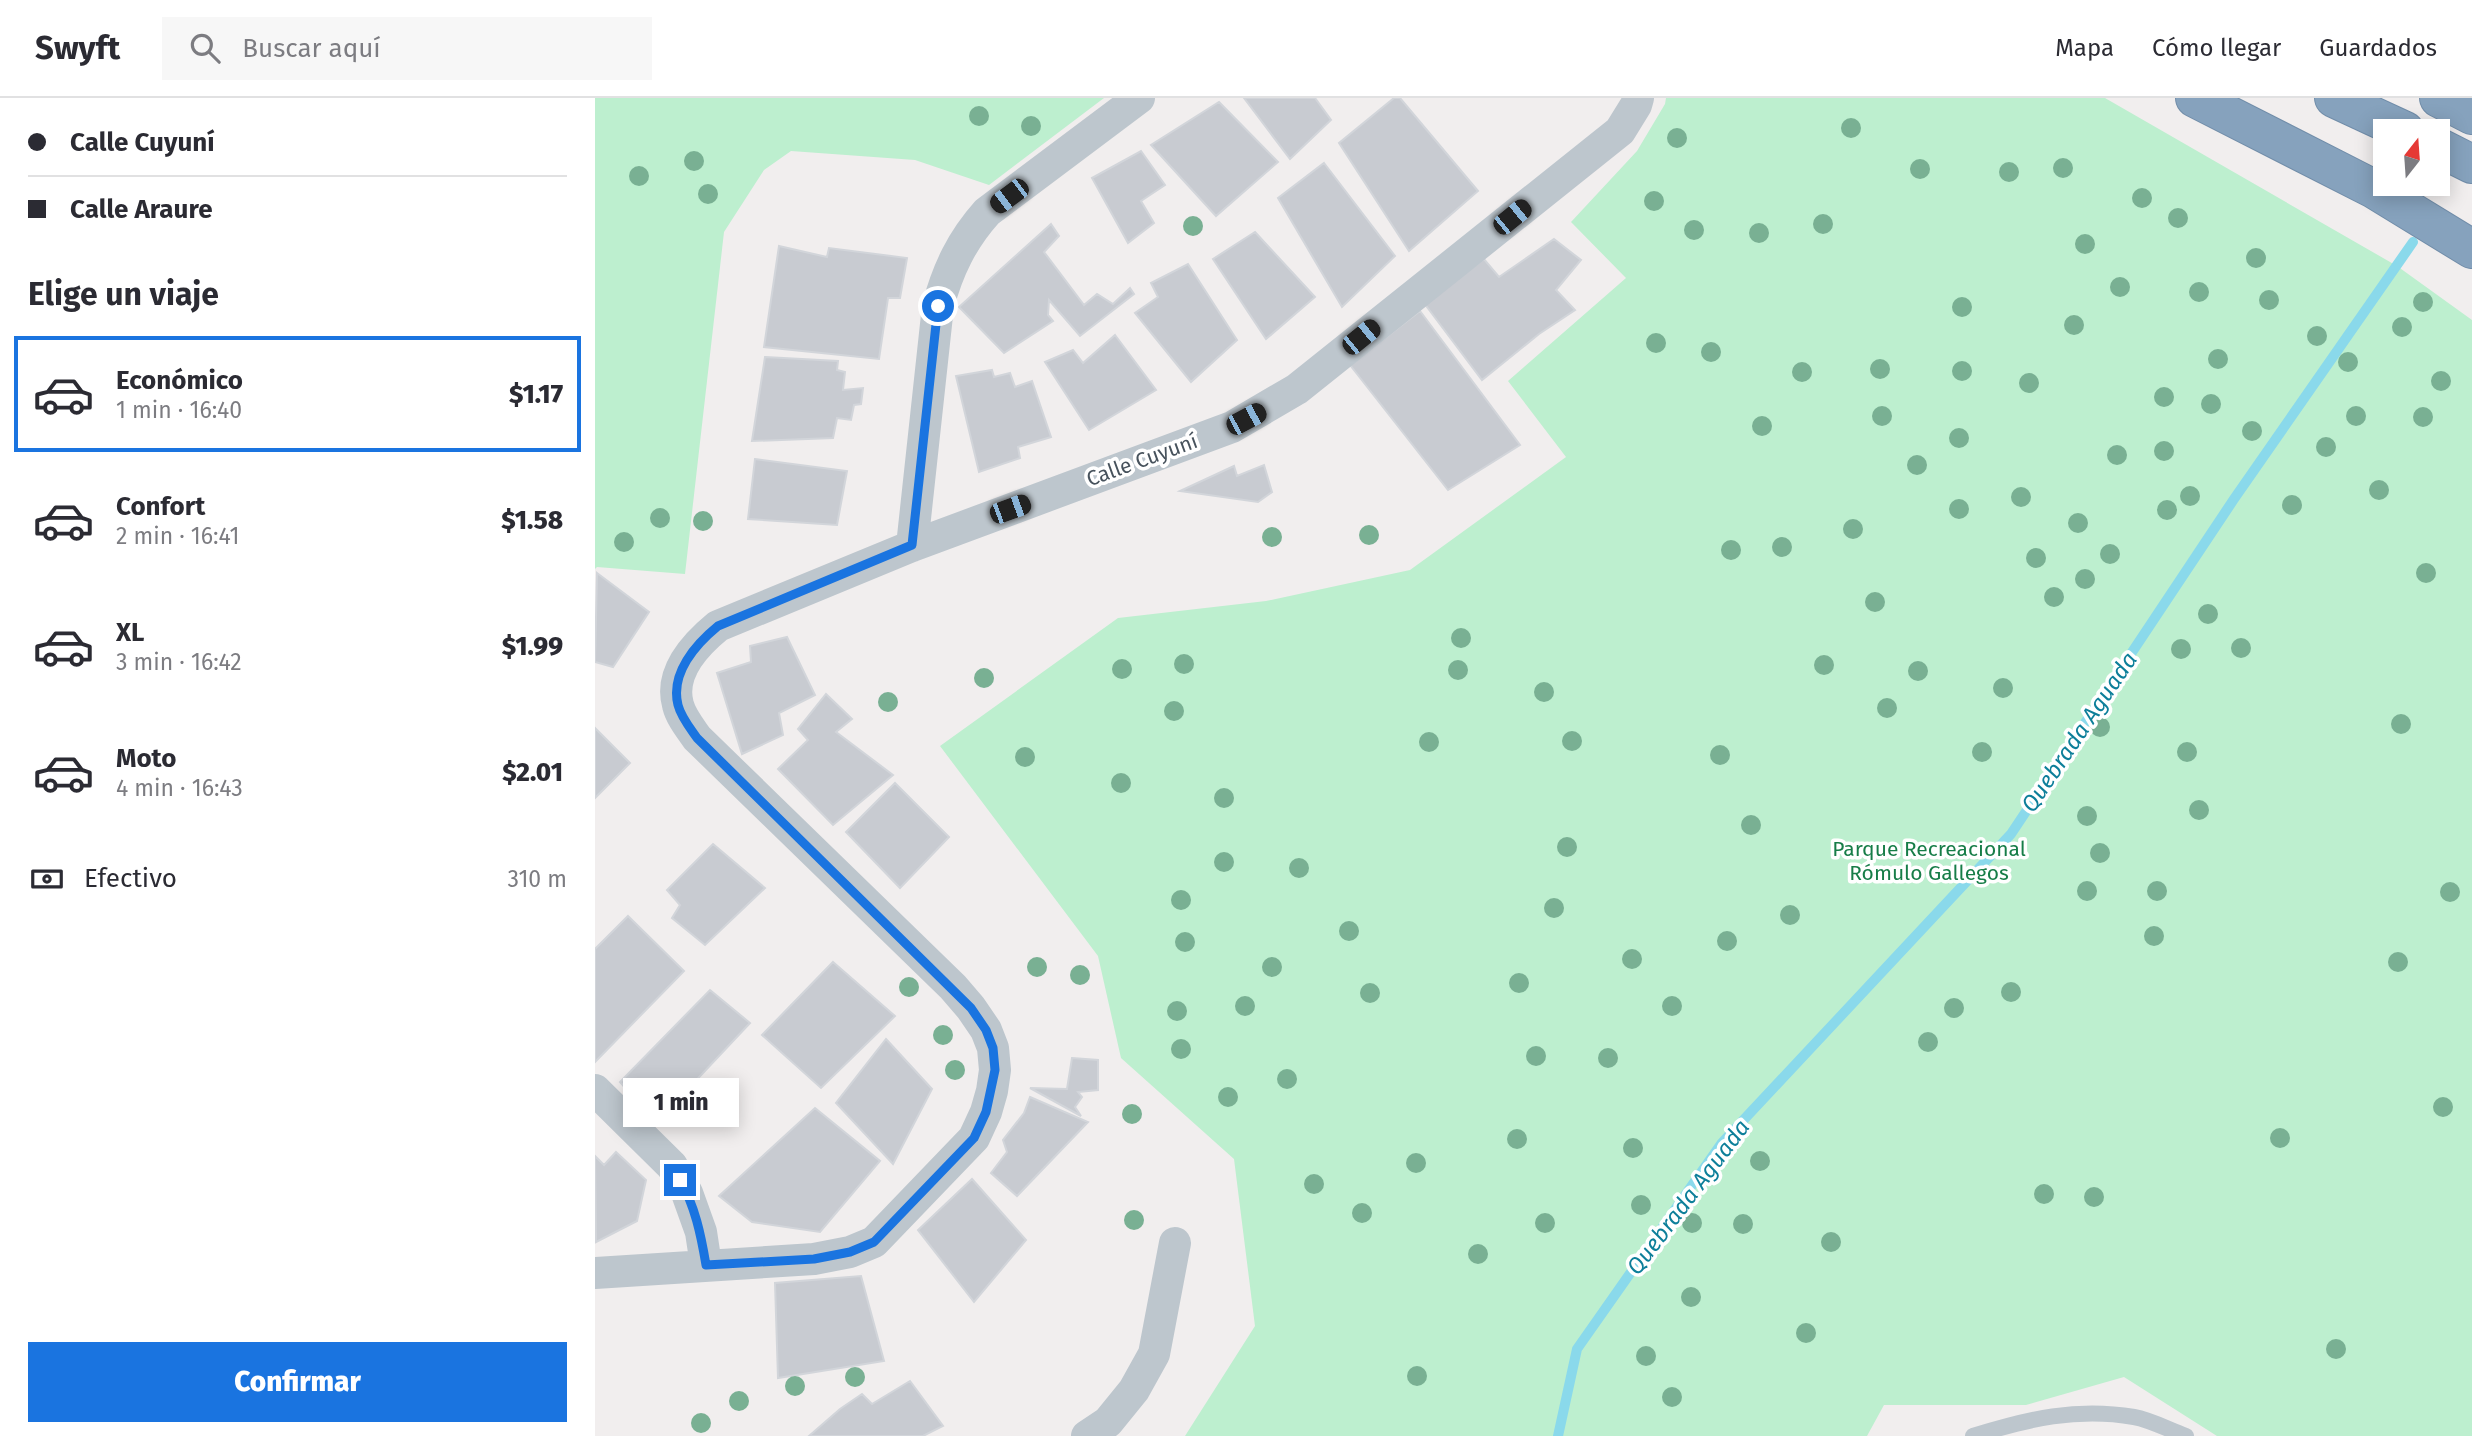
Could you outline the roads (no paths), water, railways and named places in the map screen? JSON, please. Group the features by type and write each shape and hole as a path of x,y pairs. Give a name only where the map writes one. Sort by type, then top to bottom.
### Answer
{"highway":[{"path":"2195,98 2374,189 2472,249"},
{"path":"2334,98 2379,119"},
{"path":"2439,98 2472,115"},
{"path":"2450,153 2472,164"}],"street":[{"path":"912,545 938,306 945,279 956,255 970,231 987,212 1139,98"},
{"name":"Calle Cuyuní","path":"595,1273 814,1259 850,1252 874,1242 974,1138 986,1112 995,1070 993,1048 986,1030 971,1008 697,738 685,721 677,703 678,680 686,660 699,642 718,626 912,545 1232,427 1261,412 1297,388 1620,131 1638,98"},
{"path":"595,1090 672,1166 687,1193 701,1232 706,1265"},
{"path":"1087,1436 1108,1422 1134,1390 1154,1354 1175,1243"}],"lane":[{"path":"1973,1436 2022,1421 2083,1412 2137,1418 2186,1436"}],"waterway":[{"name":"Quebrada Aguada","path":"1558,1436 1577,1349 1721,1144 2011,834 2234,499 2413,242"}],"park label":[{"name":"Parque Recreacional Rómulo Gallegos","path":"1929,861"}]}
